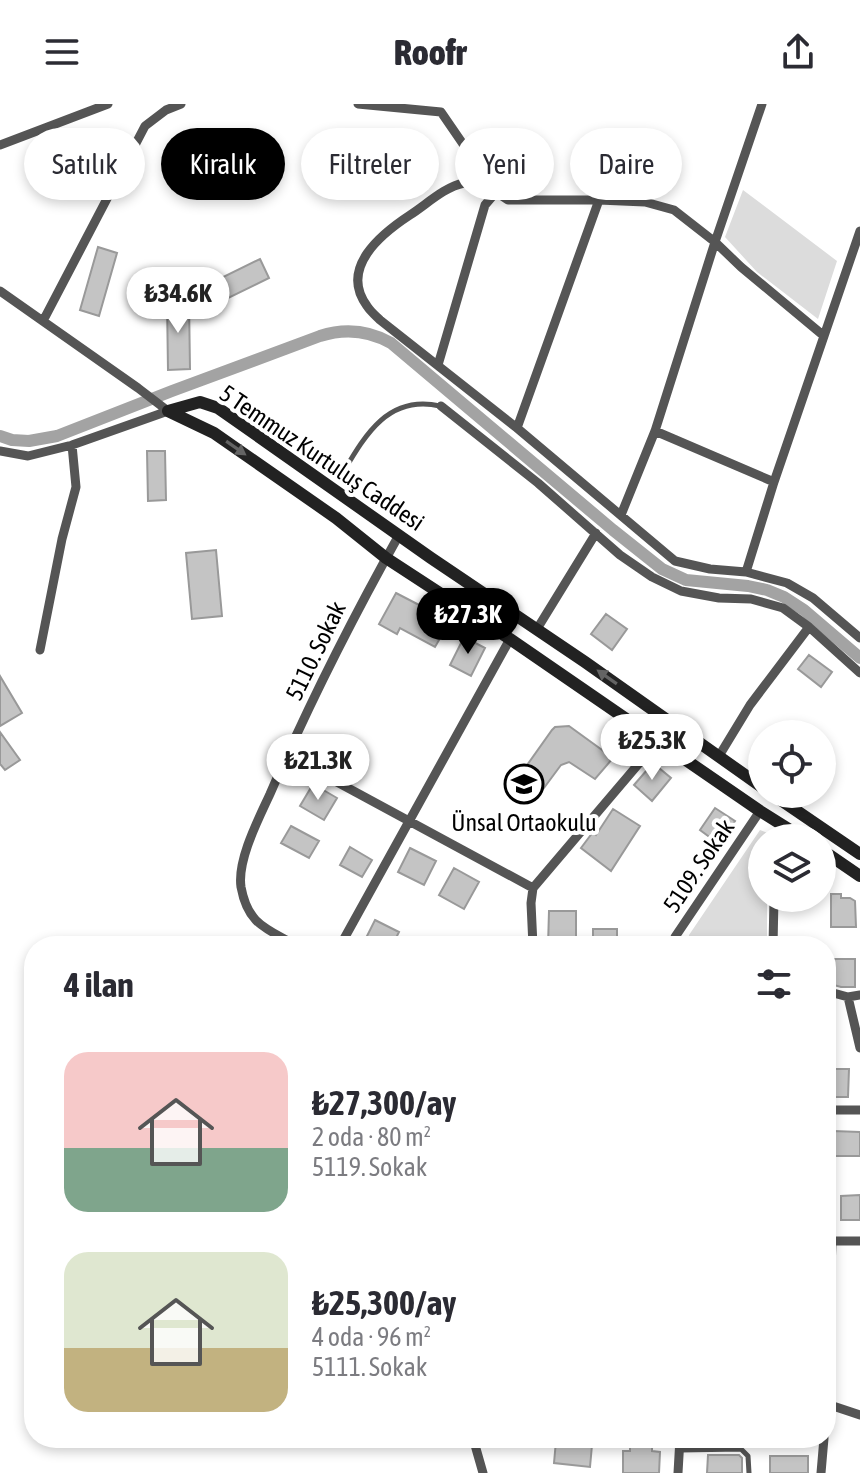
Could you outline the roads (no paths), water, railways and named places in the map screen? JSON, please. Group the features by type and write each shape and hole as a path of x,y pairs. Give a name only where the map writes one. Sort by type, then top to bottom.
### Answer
{"main road":[{"name":"5 Temmuz Kurtuluş Caddesi","path":"168,411 200,402 218,408 748,777"},
{"name":"5 Temmuz Kurtuluş Caddesi","path":"168,411 214,433 336,518 386,558 510,639 777,824"},
{"path":"570,680 585,662"},
{"path":"793,808 860,854"},
{"path":"836,860 860,876"}],"street":[{"path":"0,145 108,104"},
{"path":"43,321 145,126 166,110 181,104"},
{"path":"358,104 441,108 455,130"},
{"path":"621,515 655,431 762,104"},
{"path":"455,185 390,228 375,242 364,257 358,275 365,305 675,561 710,569 746,572 787,583 813,598 860,638"},
{"path":"438,365 485,205 489,200"},
{"path":"511,200 645,202 674,210 824,336"},
{"path":"517,428 599,200"},
{"path":"746,572 860,231"},
{"path":"0,291 168,411"},
{"path":"441,406 538,483 630,563 671,586 694,593 751,599 783,608 860,673"},
{"path":"0,451 28,456 72,445 168,411"},
{"path":"655,431 774,482"},
{"path":"40,650 62,539 76,487 72,445"},
{"path":"537,629 596,533"},
{"name":"5110. Sokak","path":"279,936 256,923 247,909 240,883 244,858 287,755 399,535"},
{"path":"719,756 750,705 809,627"},
{"path":"346,936 510,639"},
{"path":"533,936 533,888 658,741"},
{"path":"287,755 533,888"},
{"name":"5109. Sokak","path":"676,936 760,811"},
{"path":"773,936 774,912"},
{"path":"836,994 848,997 860,995"},
{"path":"848,997 860,1048"},
{"path":"836,1110 860,1110"},
{"path":"836,1241 860,1241"},
{"path":"836,1407 860,1415"},
{"path":"476,1448 483,1473"},
{"path":"821,1473 823,1448"},
{"path":"678,1473 679,1450"}],"lane":[{"path":"341,476 366,436 382,419 410,405 441,406"},
{"path":"679,1450 741,1449 748,1456 749,1473"}],"waterway":[{"path":"0,436 29,441 57,436 320,336 347,331 365,333 391,343 662,569 686,580 748,586 784,597 860,658"}],"place":[{"name":"Ünsal Ortaokulu","path":"524,784"}]}
